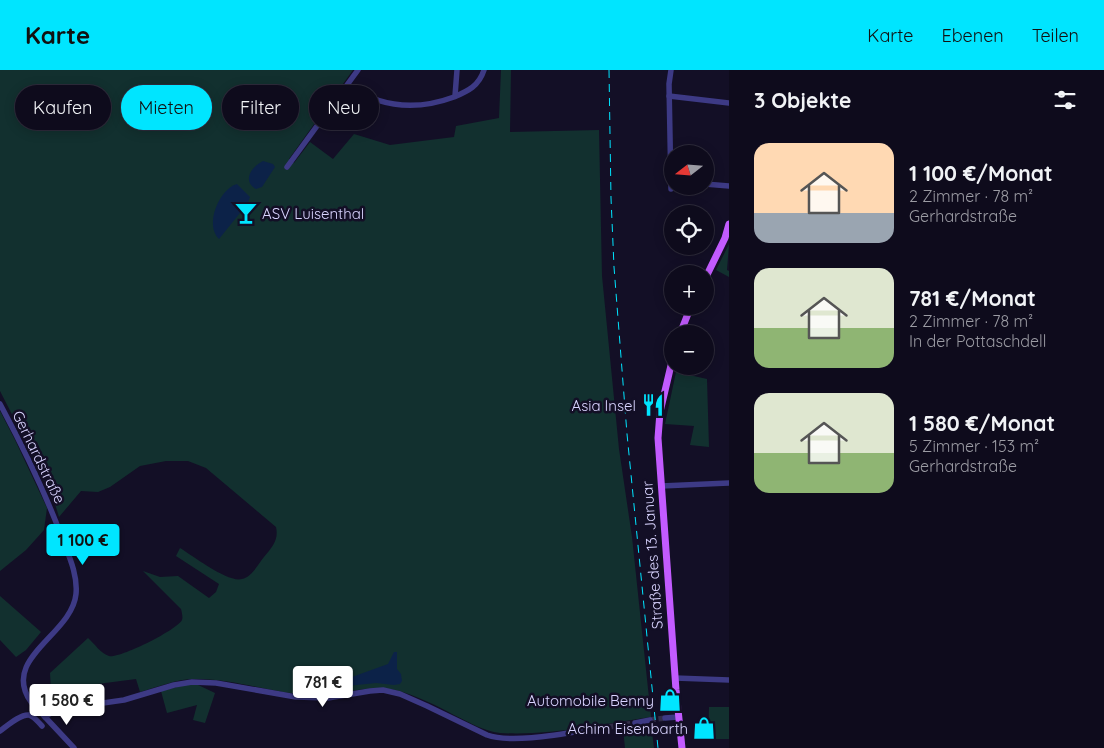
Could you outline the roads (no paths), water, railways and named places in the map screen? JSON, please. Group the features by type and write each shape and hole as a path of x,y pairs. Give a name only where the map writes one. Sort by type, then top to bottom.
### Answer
{"main road":[{"path":"712,265 725,238 729,224"},
{"name":"Straße des 13. Januar","path":"669,375 658,421 675,678 682,748"}],"street":[{"path":"348,85 358,70"},
{"path":"455,96 456,70"},
{"path":"379,101 405,106 432,104 471,89 479,81 484,70"},
{"path":"671,70 669,96 671,145"},
{"path":"669,96 729,103"},
{"path":"287,167 315,130"},
{"path":"714,185 729,186"},
{"name":"Gerhardstraße","path":"0,404 20,440 49,505 76,580 75,598 69,615 30,656 22,672 22,684 26,694 74,748"},
{"path":"661,486 729,483"},
{"path":"675,678 729,680"},
{"path":"45,717 57,710 124,700 174,685 201,682 296,698 323,698 383,690 400,694 487,735 500,739 557,735 608,727"},
{"path":"0,731 27,715 31,716 42,726"},
{"path":"665,718 678,716"},
{"path":"635,723 650,720"}],"water":[{"path":"263,161 273,164 275,167 262,187 256,189 250,182 250,174"},
{"path":"237,184 250,197 248,203 219,239 215,233 213,217 219,200 224,193 230,187"},
{"path":"394,652 397,652 397,669 401,674 402,681 400,684 376,683 347,686 344,684 344,682 352,677 388,664"}],"tunnel":[{"path":"650,720 665,718"},
{"path":"608,727 635,723"}],"railway":[{"path":"609,70 614,267 627,434 658,748"}],"place":[{"name":"ASV Luisenthal","path":"246,213"},
{"name":"Asia Insel","path":"653,405"},
{"name":"Automobile Benny","path":"670,700"},
{"name":"Achim Eisenbarth","path":"704,728"}]}
